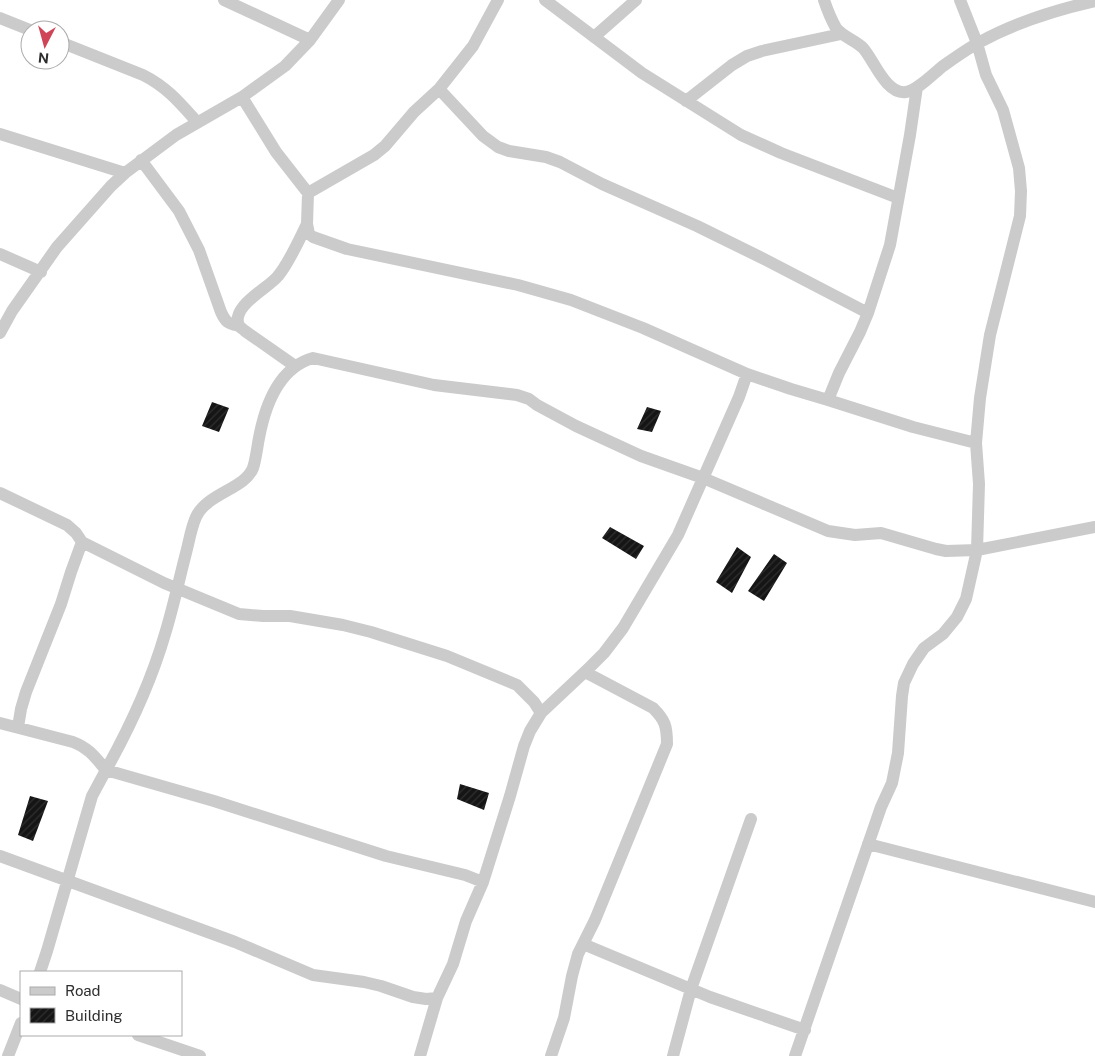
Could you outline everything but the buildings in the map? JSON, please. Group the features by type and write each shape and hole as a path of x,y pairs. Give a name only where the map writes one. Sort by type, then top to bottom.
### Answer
{"street":[{"path":"224,0 310,40"},
{"path":"0,333 12,311 57,247 125,172 176,135 242,97 285,66 310,40 339,0"},
{"path":"308,193 374,155 385,146 414,112 439,89 473,46 498,0"},
{"path":"545,0 642,73 741,135 773,150 898,198"},
{"path":"594,37 636,0"},
{"path":"824,0 834,24 841,34 864,49 877,71 894,90 905,92 917,87 976,43 1058,10 1095,0"},
{"path":"796,1056 868,844 892,783 898,753 904,683 913,664 924,648 943,634 957,616 966,599 977,550 979,484 976,443 980,398 988,343 1020,216 1021,201 1019,168 1003,110 986,75 960,0"},
{"path":"0,18 20,26"},
{"path":"686,101 732,65 747,56 841,34"},
{"path":"70,46 155,81 177,99 197,122"},
{"path":"828,400 868,313 890,245 917,87"},
{"path":"439,89 483,136 498,146 509,151 546,157 560,162 602,184 766,260 868,313"},
{"path":"242,97 276,152 308,193 307,230 311,236 347,248 518,285 571,300 643,328 747,374 791,390 913,427 976,443"},
{"path":"0,134 125,172"},
{"path":"141,160 179,211 199,250 224,319 229,324 239,326 295,366"},
{"path":"239,326 241,310 247,302 279,276 307,224"},
{"path":"0,254 40,272"},
{"path":"40,971 92,796 125,736 165,636 198,514 208,502 248,476 253,468 259,436 269,402 282,379 295,366 305,360 313,358 434,385 517,395 529,399 576,426 641,456 703,478 828,531 855,535 880,533 946,551 977,550 1095,528"},
{"path":"420,1056 437,998 453,964 466,921 483,882 530,731 541,713 604,653 623,628 678,534 747,374"},
{"path":"0,493 67,525 82,542 164,584 239,614 290,616 335,623 447,656 517,685 534,702 541,713"},
{"path":"18,727 26,692 61,604 82,542"},
{"path":"551,1056 564,1018 578,954 595,920 667,744 666,723 653,708 585,672"},
{"path":"0,723 84,746 106,770 214,801 386,856 465,875 483,882"},
{"path":"673,1056 691,989 751,819"},
{"path":"868,844 1095,902"},
{"path":"0,856 235,942 313,975 364,982 413,997 437,998"},
{"path":"582,944 691,989 805,1030"},
{"path":"0,990 20,999"},
{"path":"8,1056 20,1026"},
{"path":"141,1036 200,1056"}]}
